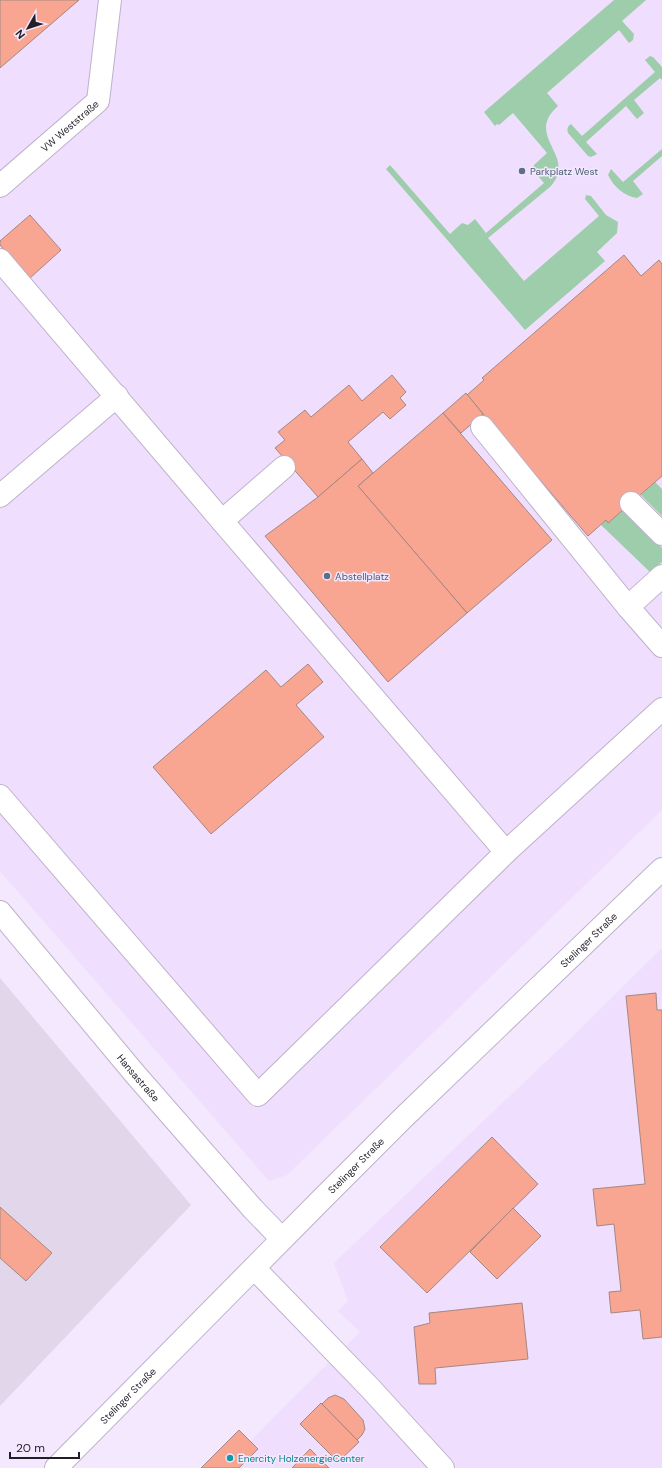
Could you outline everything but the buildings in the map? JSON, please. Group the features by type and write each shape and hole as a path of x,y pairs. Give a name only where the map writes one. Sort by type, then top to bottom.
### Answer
{"main road":[{"name":"VW Weststraße","path":"0,186 98,101 110,0"},
{"path":"0,260 506,852"},
{"path":"0,496 117,396"},
{"path":"482,427 628,607 662,646"},
{"path":"222,521 284,468"},
{"path":"632,503 662,534"},
{"path":"628,607 662,576"},
{"path":"0,796 258,1095 506,852 662,709"},
{"name":"Stelinger Straße","path":"56,1468 403,1118 662,869"},
{"name":"Hansastraße","path":"0,912 135,1074 253,1209 282,1239"},
{"path":"254,1268 370,1388 443,1468"}],"shaded area":[{"name":"Abstellplatz","path":"0,0 662,0 662,810 287,1175 269,1181 0,871"},
{"path":"662,948 662,1468 224,1468 360,1332 338,1311 348,1301 334,1263 575,1034"},
{"path":"0,978 191,1205 0,1406"}],"green space":[{"path":"614,0 646,0 622,21 634,34 633,40 629,43 619,30 547,93 558,106 549,117 546,127 548,137 559,166 557,176 550,187 488,238 524,281 599,216 585,199 586,195 591,196 606,215 618,222 617,233 597,252 605,261 525,330 386,169 390,165 450,234 462,223 468,225 475,219 486,233 544,183 533,170 534,165 547,153 513,113 499,125 497,124 495,126 484,112"},
{"path":"650,56 653,57 662,67 662,80 660,78 634,100 644,113 637,119 626,106 586,142 597,154 591,157 588,156 568,133 568,127 571,124 582,136 655,72 645,60"},
{"path":"662,149 662,156 633,181 643,194 637,198 632,197 620,190 608,175 611,169 623,182"},
{"path":"655,482 662,489 662,516 641,495"},
{"path":"624,509 662,548 662,562 650,572 601,525 606,520 608,523"}],"place":[{"name":"Parkplatz West","path":"522,171"},
{"name":"Abstellplatz","path":"327,576"},
{"name":"Enercity HolzenergieCenter","path":"230,1458"}]}
